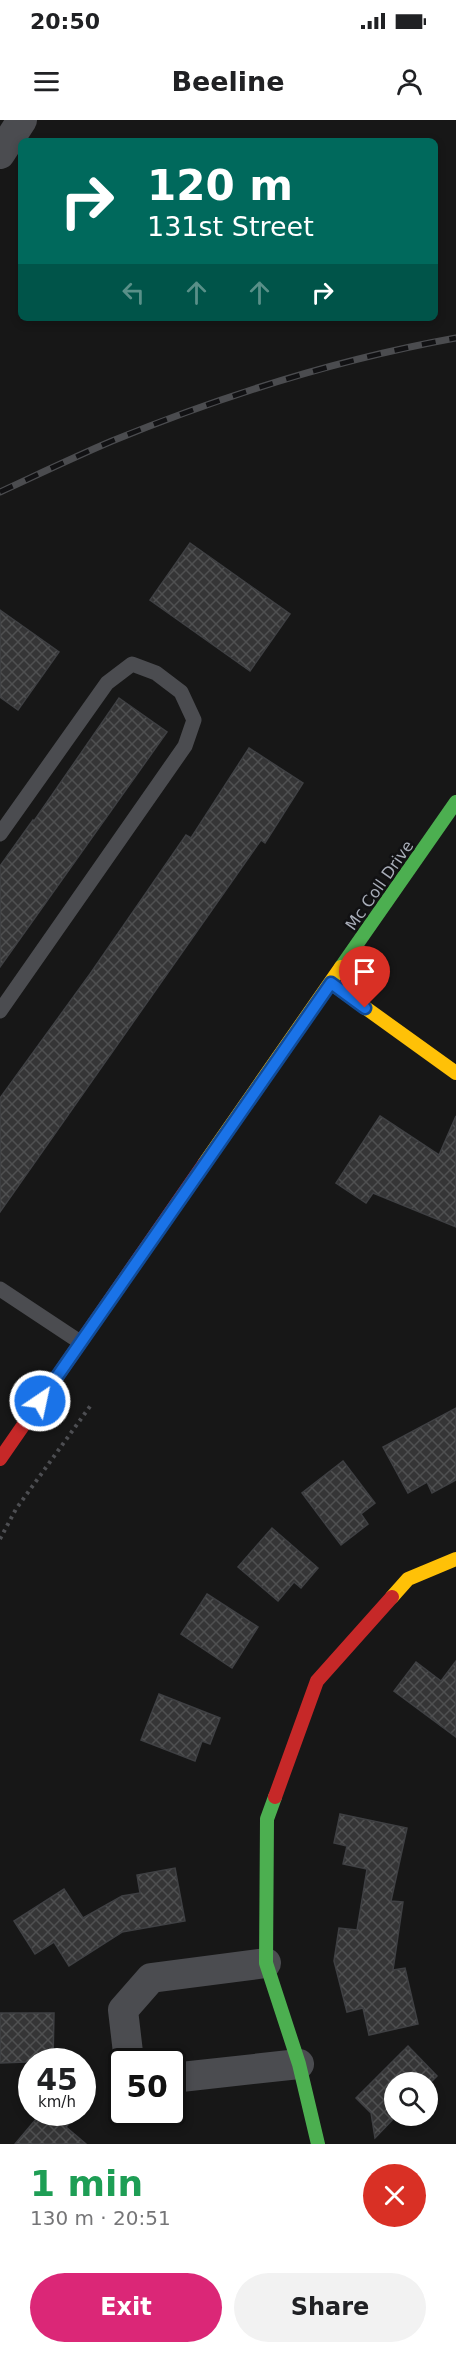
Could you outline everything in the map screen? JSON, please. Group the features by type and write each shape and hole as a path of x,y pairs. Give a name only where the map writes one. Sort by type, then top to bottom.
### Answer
{"street":[{"path":"0,154 22,120"},
{"name":"Mc Coll Drive","path":"0,1459 456,802"},
{"path":"331,983 456,1073"},
{"path":"318,2144 299,2064 266,1962 267,1819 317,1681 408,1579 456,1559"},
{"path":"127,2048 123,2010 151,1978 266,1962"},
{"path":"186,2076 299,2064"}],"lane":[{"path":"0,834 107,683 132,664 156,673 181,693 194,720 185,746 0,1011"},
{"path":"0,1289 80,1342"}],"path":[{"path":"0,1539 16,1509 91,1405"}],"building":[{"path":"190,543 290,614 250,671 150,600"},
{"path":"0,610 59,652 18,710 0,697"},
{"path":"119,698 167,732 0,967 0,866"},
{"path":"249,748 303,783 265,843 261,840 0,1212 0,1098 90,974 186,835 191,838"},
{"path":"380,1116 439,1155 456,1116 456,1227 373,1193 366,1203 336,1183"},
{"path":"456,1408 456,1480 432,1493 427,1482 408,1493 383,1447"},
{"path":"343,1461 375,1503 361,1514 368,1524 341,1545 302,1493"},
{"path":"272,1528 318,1568 301,1588 294,1582 278,1601 238,1567"},
{"path":"207,1594 258,1627 232,1668 181,1634"},
{"path":"456,1661 456,1737 394,1691 416,1662 441,1681"},
{"path":"159,1694 220,1718 210,1744 202,1741 195,1761 141,1740"},
{"path":"340,1814 407,1828 391,1901 403,1902 393,1970 405,1968 418,2024 369,2035 363,2008 347,2012 334,1961 339,1928 357,1930 367,1869 343,1864 347,1846 334,1843"},
{"path":"175,1868 185,1921 122,1932 69,1966 54,1942 35,1954 14,1921 64,1889 83,1918 122,1896 140,1893 137,1875"},
{"path":"0,2013 54,2013 53,2048 18,2048 18,2062 0,2063"},
{"path":"408,2046 433,2072 384,2072 384,2126 386,2126 375,2138 371,2113 356,2098"},
{"path":"30,2126 67,2126 86,2144 15,2144"}],"railway":[{"path":"0,492 112,441 238,394 325,368 456,338"}],"traffic: fast":[{"path":"341,967 456,802"},
{"path":"275,1797 267,1819 266,1963 299,2064 318,2144"}],"traffic: slow":[{"path":"204,1164 341,967"},
{"path":"331,983 456,1073"},
{"path":"392,1597 408,1579 456,1559"}],"traffic: jam":[{"path":"0,1459 204,1164"},
{"path":"275,1797 317,1681 392,1597"}],"route":[{"path":"40,1401 331,983 365,1008"}]}
